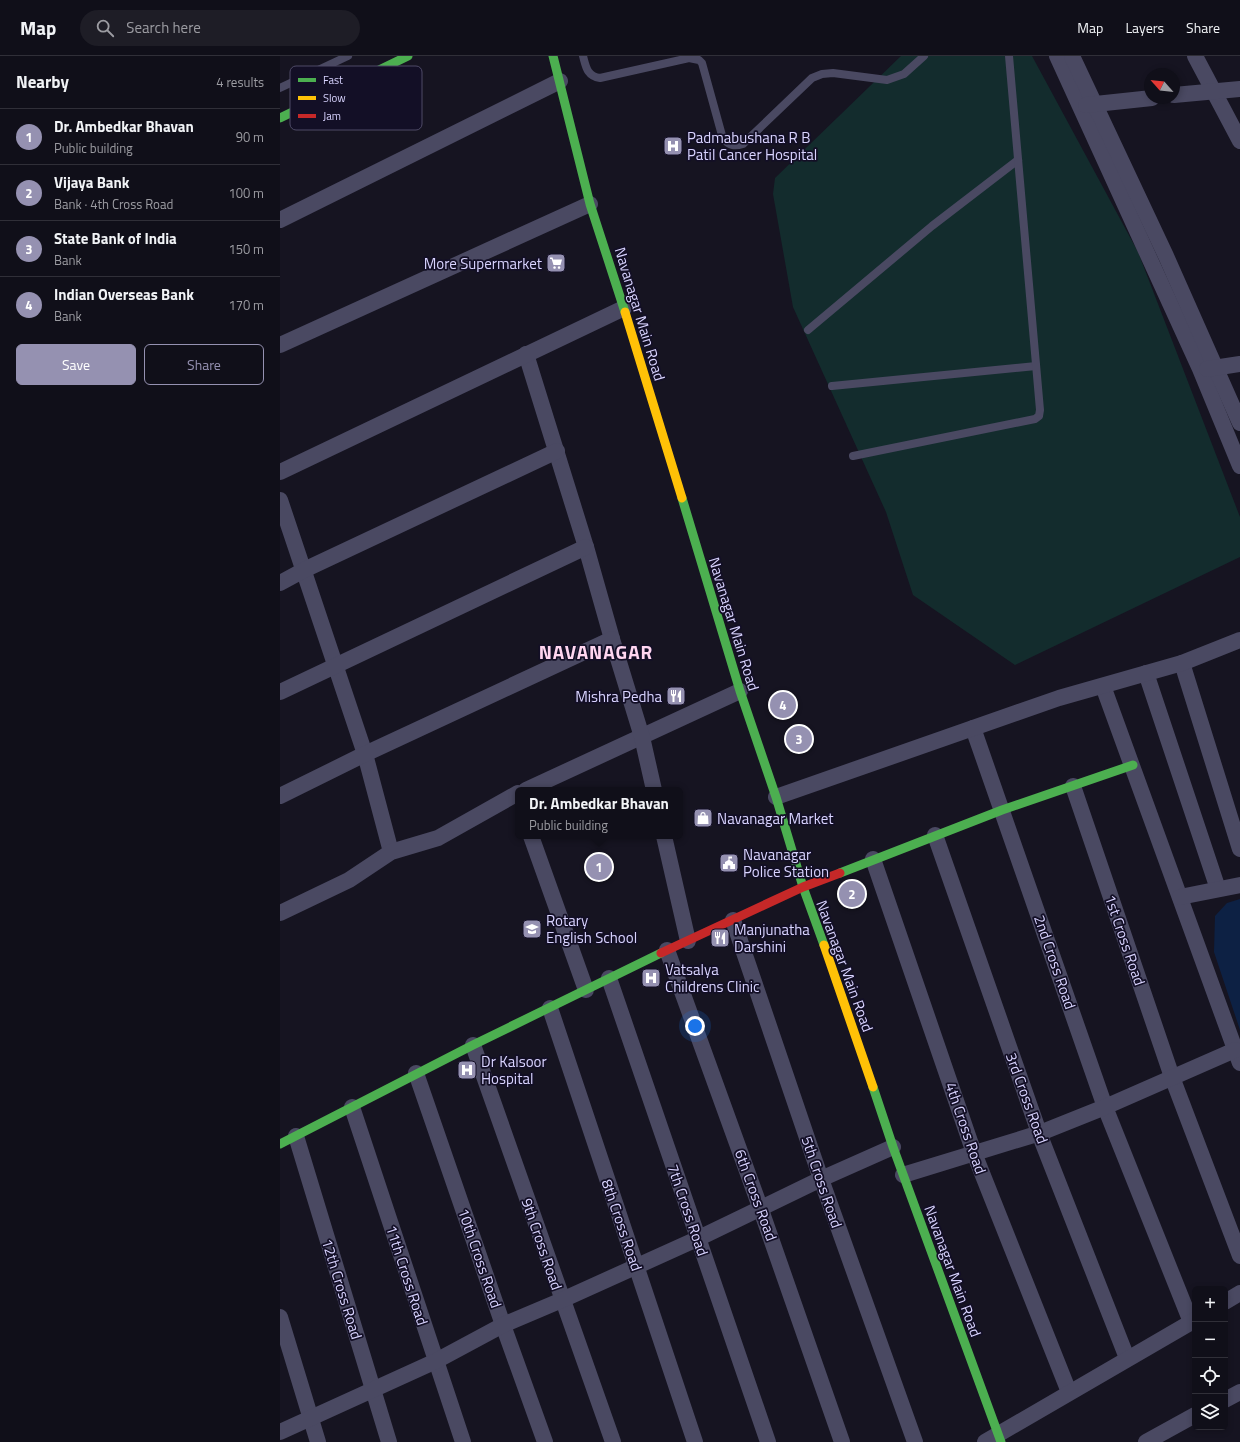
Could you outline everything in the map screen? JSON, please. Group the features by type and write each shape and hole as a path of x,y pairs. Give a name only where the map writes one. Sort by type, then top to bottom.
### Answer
{"main road":[{"path":"387,66 408,56"},
{"name":"Navanagar Main Road","path":"553,56 590,204 624,308 740,691 776,797 802,886 866,1064 893,1147 995,1439"},
{"path":"280,118 290,113"},
{"path":"280,1144 473,1045 802,886 1002,810 1133,766"}],"street":[{"path":"1057,56 1200,369 1240,466"},
{"path":"1072,56 1217,368 1240,423"},
{"path":"1195,56 1240,141"},
{"path":"280,220 560,81"},
{"path":"1180,94 1240,89"},
{"path":"1079,105 1095,105 1144,99"},
{"path":"280,345 590,204"},
{"path":"280,472 624,308"},
{"path":"526,354 557,451 642,737 653,787"},
{"path":"1200,369 1240,364"},
{"path":"280,583 304,570 557,451"},
{"path":"280,500 365,754 392,852"},
{"path":"280,692 586,547"},
{"path":"280,796 365,754 612,639"},
{"path":"776,797 1059,698 1182,663 1240,640"},
{"path":"1182,663 1240,849"},
{"path":"1146,673 1218,889"},
{"path":"903,1175 974,1153 1043,1143 1109,1115 1238,1056 1103,686"},
{"path":"535,787 740,691"},
{"name":"2nd Cross Road","path":"973,728 1109,1115 1192,1319"},
{"name":"1st Cross Road","path":"1073,786 1175,1084 1240,1256"},
{"path":"280,914 349,880 392,852 438,838 515,797"},
{"name":"3rd Cross Road","path":"935,835 1043,1143 1127,1358"},
{"path":"533,839 586,990"},
{"path":"665,839 688,941"},
{"name":"4th Cross Road","path":"873,859 974,1153 1069,1392"},
{"path":"1180,897 1240,885"},
{"name":"5th Cross Road","path":"733,920 821,1178 915,1442"},
{"name":"6th Cross Road","path":"667,950 760,1207 842,1442"},
{"name":"7th Cross Road","path":"609,978 768,1442"},
{"name":"8th Cross Road","path":"550,1008 695,1442"},
{"name":"9th Cross Road","path":"473,1045 613,1442"},
{"name":"10th Cross Road","path":"416,1074 545,1442"},
{"name":"11th Cross Road","path":"352,1107 463,1442"},
{"name":"12th Cross Road","path":"296,1136 389,1442"},
{"path":"280,1432 436,1361 503,1325 562,1300 697,1238 821,1178 893,1147"},
{"path":"1228,1300 1240,1293"},
{"path":"280,1317 318,1442"},
{"path":"995,1439 1069,1392 1192,1322"},
{"path":"1228,1398 1240,1392"},
{"path":"1146,1442 1192,1417"}],"lane":[{"path":"327,66 348,56"},
{"path":"583,56 587,71 590,75 600,78 689,58 699,60 702,63 722,139 727,143 737,146 743,144 812,78 822,74 833,73 887,80 904,74 924,56"},
{"path":"853,456 1038,417 1040,410 1009,56"},
{"path":"280,88 290,83"},
{"path":"808,330 932,226 1018,160"},
{"path":"832,386 1036,366"}],"green space":[{"path":"901,56 1032,56 1138,252 1240,517 1240,557 1015,665 913,595 886,512 793,307 773,194 775,178"}],"water":[{"path":"1240,899 1240,1030 1214,952 1215,916 1227,903"}],"traffic: fast":[{"path":"387,66 408,56"},
{"path":"553,56 590,204 625,312"},
{"path":"280,118 290,113"},
{"path":"682,498 740,691 776,797 803,887 824,945"},
{"path":"840,873 1002,810 1133,765"},
{"path":"280,1144 473,1045 661,953"},
{"path":"873,1087 893,1147 1001,1442"}],"traffic: slow":[{"path":"625,312 682,498"},
{"path":"824,945 873,1087"}],"traffic: jam":[{"path":"661,953 803,887 840,873"}],"place":[{"name":"Padmabushana R B Patil Cancer Hospital","path":"673,146"},
{"name":"More Supermarket","path":"556,263"},
{"name":"Mishra Pedha","path":"676,696"},
{"name":"Indian Overseas Bank","path":"783,705"},
{"name":"State Bank of India","path":"799,739"},
{"name":"Navanagar Market","path":"703,818"},
{"name":"Navanagar Police Station","path":"729,863"},
{"name":"Dr. Ambedkar Bhavan","path":"599,867"},
{"name":"Vijaya Bank","path":"852,894"},
{"name":"Rotary English School","path":"532,929"},
{"name":"Manjunatha Darshini","path":"720,938"},
{"name":"Vatsalya Childrens Clinic","path":"651,978"},
{"name":"Dr Kalsoor Hospital","path":"467,1070"}],"district":[{"name":"NAVANAGAR","path":"596,651"}]}
